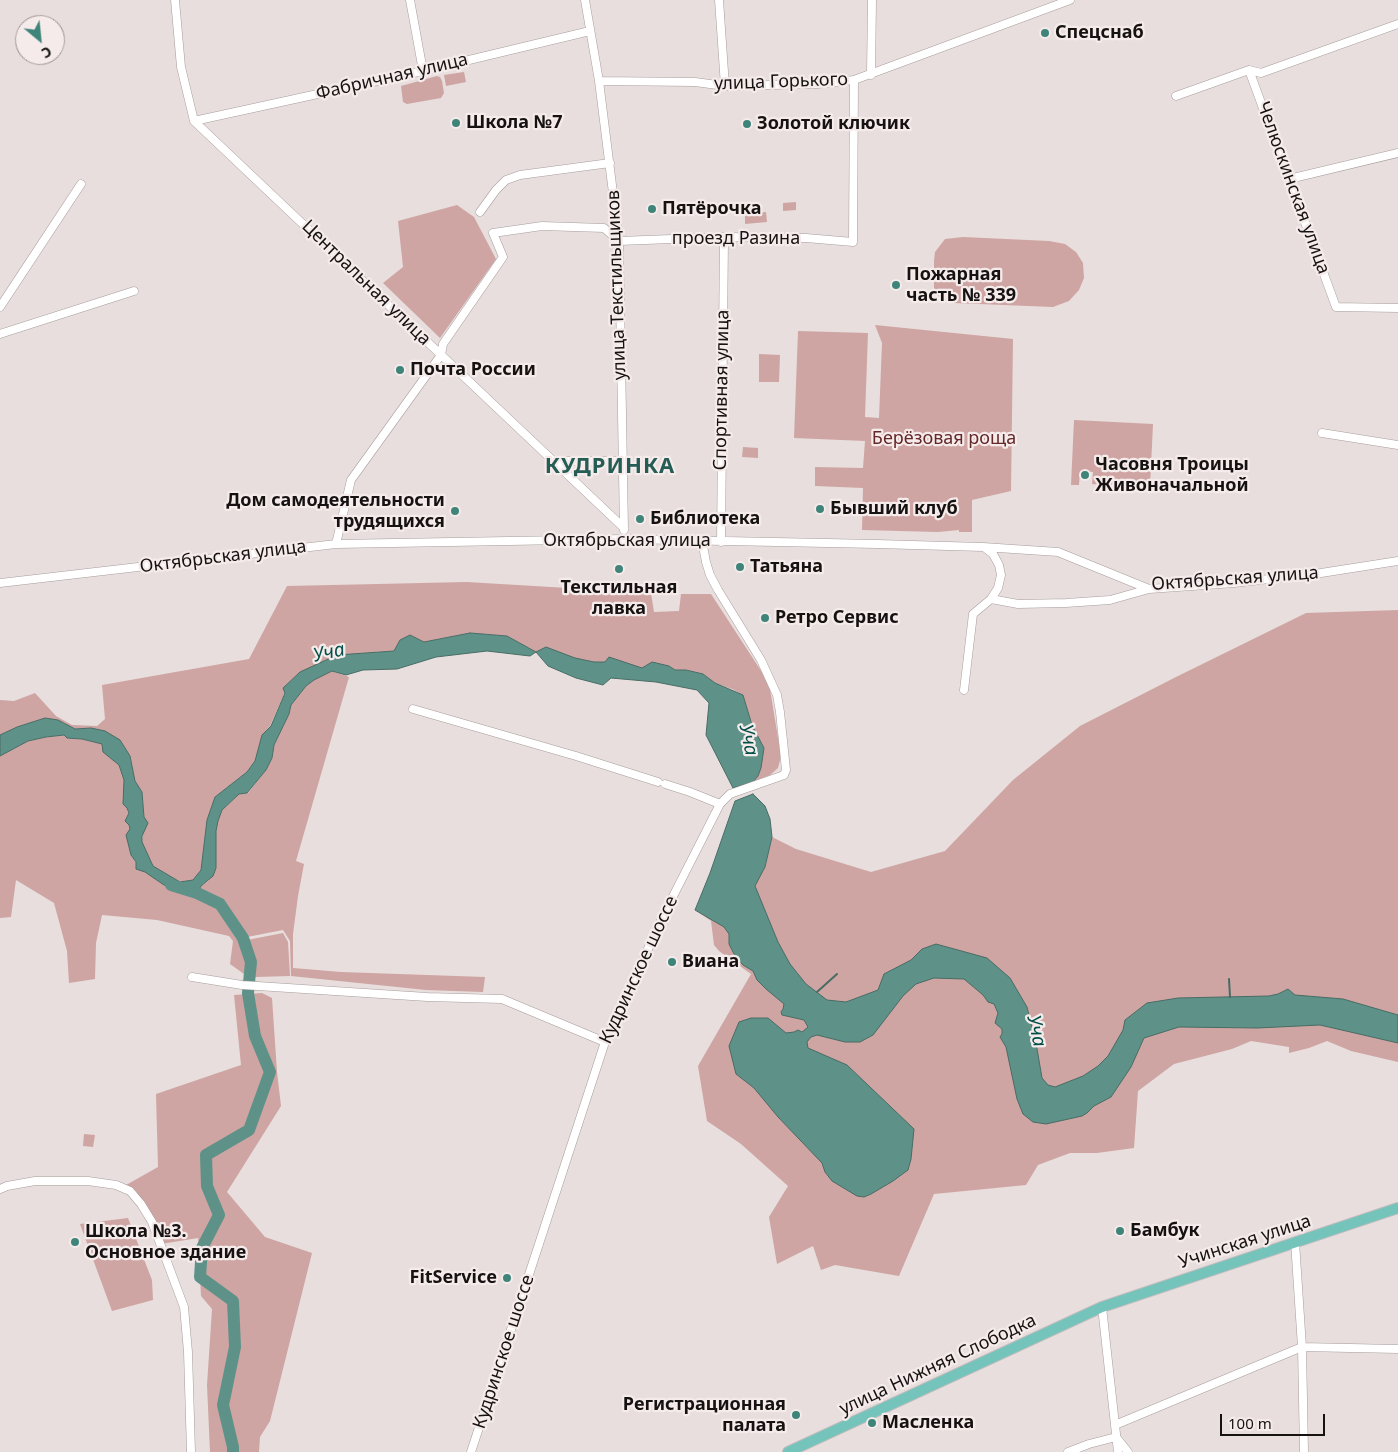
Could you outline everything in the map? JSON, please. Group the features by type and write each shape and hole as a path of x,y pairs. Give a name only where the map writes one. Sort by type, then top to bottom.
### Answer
{"main road":[{"name":"Учинская улица","path":"1102,1307 1398,1208"},
{"name":"улица Нижняя Слободка","path":"788,1452 1102,1307"}],"street":[{"path":"175,0 181,67 194,121"},
{"path":"410,0 423,71"},
{"name":"улица Текстильщиков","path":"585,0 599,81 619,241 624,540"},
{"path":"719,0 724,86"},
{"path":"871,75 872,0"},
{"name":"улица Горького","path":"599,81 695,82 724,86 817,84 854,80 1070,0"},
{"path":"1176,96 1249,70 1261,73 1398,24"},
{"name":"Фабричная улица","path":"194,121 423,71 590,31"},
{"name":"Челюскинская улица","path":"1249,70 1336,306 1398,308"},
{"name":"проезд Разина","path":"619,241 724,237 806,238 853,242 854,80"},
{"name":"Центральная улица","path":"194,121 624,528"},
{"path":"1289,179 1398,152"},
{"path":"480,212 506,180 520,175 610,163"},
{"path":"0,307 81,184"},
{"path":"336,544 351,480 442,355 443,344 504,257 493,233 542,226 604,228 619,241"},
{"name":"Спортивная улица","path":"721,542 724,237"},
{"path":"0,334 134,291"},
{"path":"1322,433 1398,445"},
{"path":"554,461 623,461"},
{"name":"Октябрьская улица","path":"0,583 336,544 624,540 983,547 1058,552 1149,588 1234,583 1321,573 1398,561"},
{"name":"Кудринское шоссе","path":"471,1452 605,1042 665,912 720,804 730,794 784,775 786,770 777,695 761,660 710,575 702,541"},
{"path":"964,690 973,614 991,599 998,588 1001,576 999,565 993,554 983,547"},
{"path":"991,599 1018,604 1110,600 1149,588"},
{"path":"413,710 576,756 690,792 720,804"},
{"path":"192,977 242,985 427,997 502,999 605,1042"},
{"path":"0,1189 35,1181 88,1181 116,1185 130,1191 141,1204 152,1222 184,1307 188,1352 191,1452"},
{"path":"1295,1242 1302,1347 1304,1452"},
{"path":"1102,1307 1118,1452"},
{"path":"1116,1425 1302,1347 1398,1349"},
{"path":"1068,1452 1116,1437"},
{"path":"1116,1437 1128,1452"}],"green space":[{"path":"464,72 466,82 446,86 444,75"},
{"path":"437,76 442,81 444,93 441,98 407,104 403,102 401,86"},
{"path":"796,202 796,210 783,211 783,203"},
{"path":"457,205 474,217 496,259 440,338 383,283 403,267 398,221"},
{"path":"766,212 767,222 745,224 745,214"},
{"path":"963,237 1049,241 1065,244 1076,252 1083,263 1084,278 1079,290 1069,301 1053,307 944,301 937,295 934,288 935,252 945,239"},
{"name":"Берёзовая роща","path":"875,325 1013,339 1011,491 972,500 972,532 959,532 959,530 938,532 862,530 863,488 815,486 815,467 863,468 865,441 794,438 798,331 868,333 865,417 879,418 882,343"},
{"path":"759,354 780,355 779,382 759,382"},
{"path":"1074,420 1153,424 1150,487 1092,484 1093,472 1080,471 1079,485 1071,485"},
{"path":"743,447 758,448 758,458 742,457"},
{"path":"467,582 651,593 654,612 679,611 681,594 711,594 769,683 781,756 778,768 770,775 753,782 758,776 764,748 752,725 743,695 715,683 703,674 686,670 675,670 669,666 642,668 536,652 507,636 470,633 424,642 416,638 400,640 394,651 351,655 300,672 284,687 285,692 270,726 262,735 255,761 247,772 215,797 207,820 201,870 193,880 180,882 153,866 146,855 142,842 144,817 142,792 135,781 130,756 91,728 75,729 68,727 65,723 46,718 17,727 0,735 0,700 14,701 35,693 56,716 72,725 97,726 105,719 102,685 249,659 287,586"},
{"path":"1398,610 1398,1062 1351,1051 1327,1041 1289,1053 1289,1047 1251,1041 1232,1049 1174,1064 1138,1091 1134,1148 1097,1153 1070,1153 1038,1165 1026,1185 934,1194 899,1276 835,1265 821,1270 813,1246 777,1264 769,1217 788,1186 741,1144 707,1121 698,1066 751,974 719,951 714,945 711,921 695,910 765,867 772,837 796,849 871,872 945,851 1013,780 1080,726 1306,613"},
{"path":"332,671 349,677 296,861 304,864 293,934 293,968 341,972 485,977 483,992 426,990 291,976 290,941 283,930 242,938 247,963 244,974 230,964 233,941 229,936 157,920 102,915 96,943 95,979 69,983 67,951 54,903 16,880 11,917 0,918 0,756 28,741 46,737 64,735 67,738 82,739 102,744 104,752 119,765 124,780 129,813 125,821 130,829 131,855 141,871 145,871 164,885 198,890 208,881 216,868 216,831 222,810 239,794 248,793 266,770 272,758 274,745 289,714 291,705 306,686"},
{"path":"283,933 288,942 290,976 246,976 249,963 253,962 247,940"},
{"path":"262,993 272,998 281,1106 227,1192 265,1237 312,1253 270,1421 260,1437 259,1452 210,1452 207,1385 212,1309 201,1296 198,1238 161,1244 141,1204 119,1189 158,1167 156,1094 241,1065 234,995"},
{"path":"84,1134 95,1135 93,1147 83,1146"},
{"path":"128,1218 152,1280 153,1300 112,1311 80,1224"}],"water":[{"path":"470,633 507,636 536,652 530,656 487,651 436,657 397,669 363,670 346,675 332,671 306,686 291,705 289,714 274,745 272,758 266,770 247,793 239,794 222,810 216,831 216,868 213,876 198,891 164,885 145,872 136,869 136,862 131,855 126,835 130,829 125,821 129,813 123,804 124,780 119,765 103,752 102,744 82,739 67,738 64,735 46,737 28,741 0,756 0,735 45,718 58,720 75,729 91,728 105,731 120,740 130,756 135,781 142,792 144,817 148,823 142,836 142,842 153,866 180,882 193,880 201,870 207,820 215,797 247,772 255,761 262,735 271,726 285,693 283,688 300,672 337,655 394,651 400,640 410,635 424,642"},
{"name":"Уча","path":"546,647 575,658 605,662 609,657 642,668 652,662 669,666 675,670 686,670 703,674 715,683 743,695 752,725 764,748 758,776 753,782 733,788 706,735 709,703 697,690 656,682 611,678 603,685 576,678 548,666 536,652"},
{"path":"753,794 765,806 770,819 772,837 765,867 755,886 778,942 790,964 806,984 827,1000 846,1002 878,990 884,974 911,960 922,949 936,944 987,958 1010,978 1027,1007 1042,1078 1048,1085 1055,1087 1083,1076 1098,1066 1108,1056 1123,1030 1125,1020 1147,1003 1178,998 1269,996 1288,989 1295,995 1343,999 1398,1015 1398,1043 1320,1025 1257,1028 1179,1027 1144,1038 1131,1067 1111,1097 1094,1106 1082,1116 1046,1124 1033,1122 1023,1114 1017,1099 1006,1047 1000,1037 1002,1029 995,1023 998,1013 994,1004 988,1002 983,995 964,979 934,978 916,984 903,996 873,1035 860,1042 845,1042 817,1035 811,1037 807,1042 808,1048 847,1065 914,1129 908,1170 871,1194 864,1197 857,1196 832,1181 825,1172 822,1163 778,1117 754,1088 736,1074 729,1046 739,1022 751,1018 768,1018 786,1033 798,1030 802,1032 808,1027 804,1020 782,1015 781,1012 784,1004 757,980 753,971 743,965 735,956 729,944 729,934 724,927 695,910 735,801"}],"waterway":[{"path":"171,885 197,893 220,904 243,938 251,962 248,993 255,1036 270,1072 249,1130 206,1155 207,1186 219,1215 202,1248 200,1277 233,1301 235,1347 223,1405 233,1452"},
{"path":"817,992 837,974"},
{"path":"1229,979 1230,997"}],"place":[{"name":"Спецснаб","path":"1045,33"},
{"name":"Школа №7","path":"456,123"},
{"name":"Золотой ключик","path":"747,124"},
{"name":"Пятёрочка","path":"652,209"},
{"name":"Пожарная часть № 339","path":"896,285"},
{"name":"Почта России","path":"400,370"},
{"name":"Часовня Троицы Живоначальной","path":"1085,475"},
{"name":"Бывший клуб","path":"820,509"},
{"name":"Дом самодеятельности трудящихся","path":"455,511"},
{"name":"Библиотека","path":"640,519"},
{"name":"Татьяна","path":"740,567"},
{"name":"Текстильная лавка","path":"619,569"},
{"name":"Ретро Сервис","path":"765,618"},
{"name":"Виана","path":"672,962"},
{"name":"Бамбук","path":"1120,1231"},
{"name":"Школа №3. Основное здание","path":"75,1242"},
{"name":"FitService","path":"507,1278"},
{"name":"Регистрационная палата","path":"796,1415"},
{"name":"Масленка","path":"872,1423"}],"district":[{"name":"КУДРИНКА","path":"610,467"}]}
